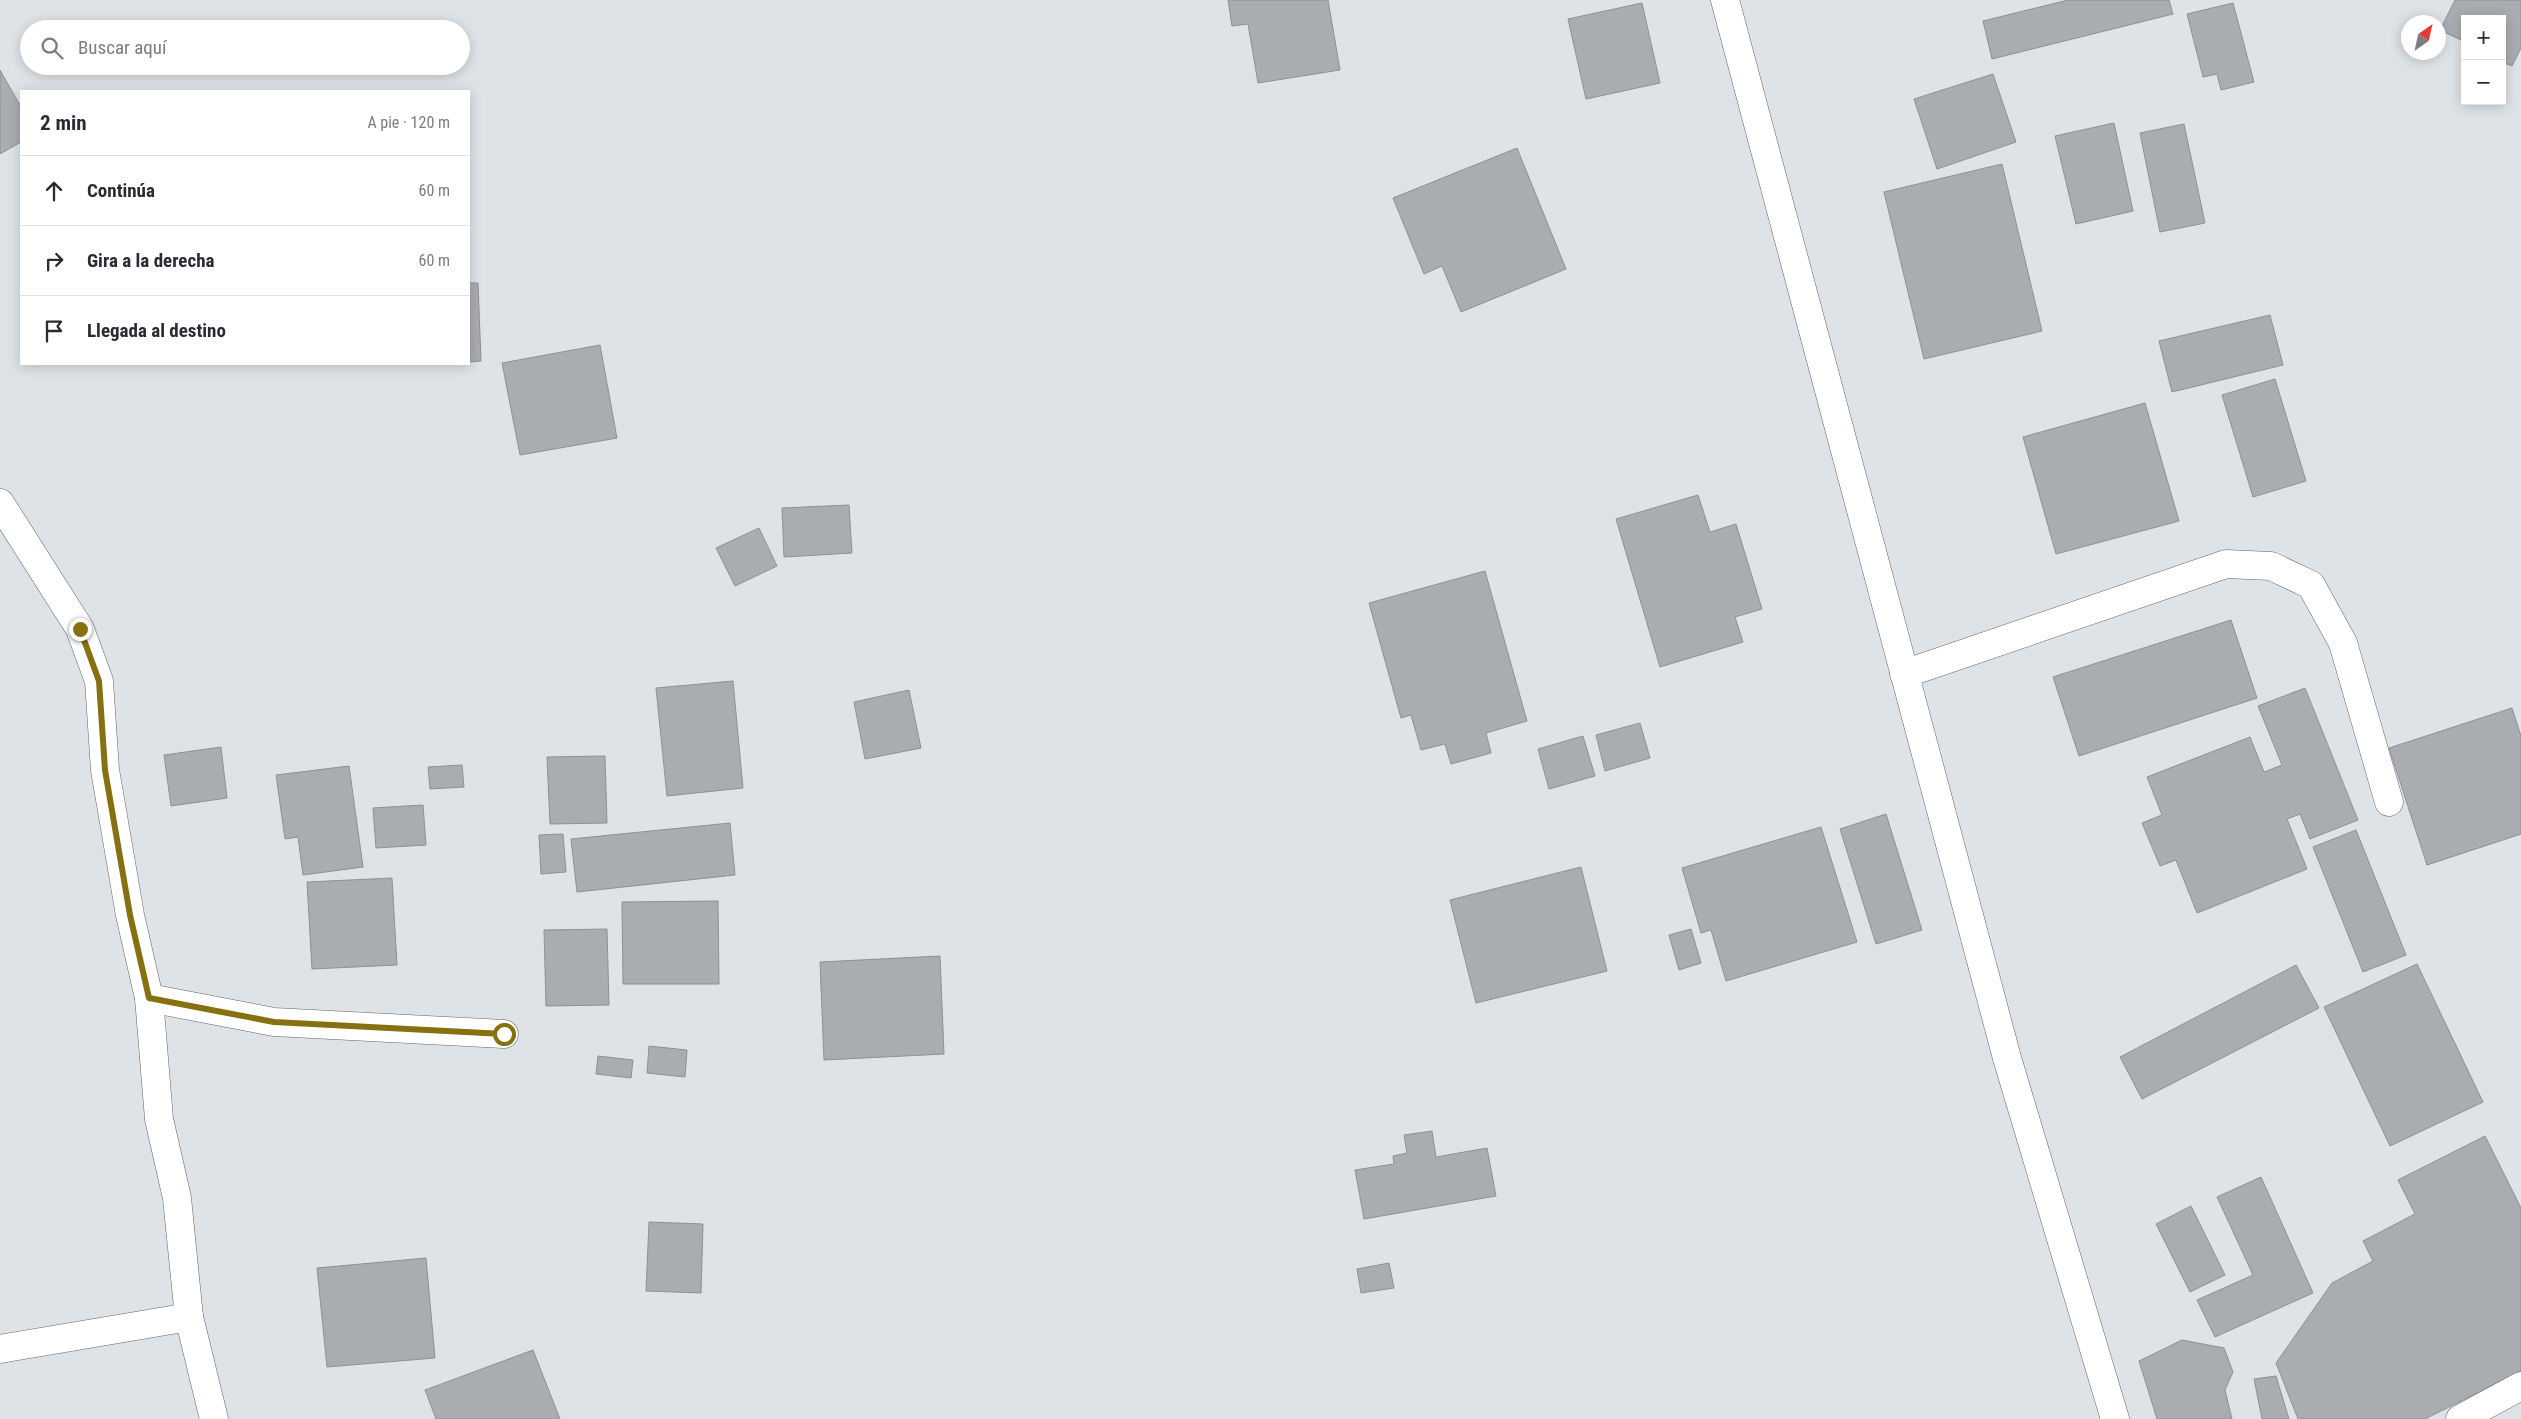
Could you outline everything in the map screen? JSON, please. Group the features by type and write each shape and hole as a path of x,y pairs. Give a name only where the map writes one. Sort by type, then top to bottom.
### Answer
{"street":[{"path":"1725,0 2007,1058 2115,1419"},
{"path":"0,503 80,629 99,681 105,770 130,915 149,998 159,1119 177,1198 189,1317 214,1419"},
{"path":"1904,674 2226,564 2271,566 2311,585 2343,643 2389,802"},
{"path":"149,998 274,1022 504,1034"},
{"path":"0,1349 189,1317"},
{"path":"2460,1419 2521,1386"}],"building":[{"path":"1228,0 1328,0 1340,70 1258,83 1248,24 1232,26"},
{"path":"2068,0 2169,0 2173,14 1992,59 1983,21"},
{"path":"2455,0 2521,0 2521,48 2512,66 2506,64 2506,15 2461,15 2461,40 2446,33 2446,18"},
{"path":"1642,3 1660,83 1586,99 1568,19"},
{"path":"2233,3 2254,82 2221,90 2217,74 2203,77 2187,14"},
{"path":"0,70 20,105 20,143 0,154"},
{"path":"1993,74 2016,142 1937,169 1914,99"},
{"path":"2114,123 2133,211 2076,224 2055,136"},
{"path":"2184,124 2205,223 2160,232 2140,133"},
{"path":"1517,148 1566,269 1461,312 1442,266 1424,274 1393,198"},
{"path":"2002,164 2042,331 1924,359 1884,192"},
{"path":"470,283 478,283 481,361 470,362"},
{"path":"2270,315 2283,365 2172,392 2159,341"},
{"path":"600,345 617,438 520,455 502,363"},
{"path":"2275,379 2306,481 2253,497 2222,395"},
{"path":"2145,403 2179,521 2056,554 2023,437"},
{"path":"1698,495 1710,532 1736,524 1762,609 1735,617 1743,642 1660,667 1616,519"},
{"path":"849,505 852,553 784,557 782,508"},
{"path":"759,528 777,566 735,586 716,548"},
{"path":"1485,571 1527,721 1486,733 1491,753 1451,764 1445,744 1421,750 1411,715 1401,718 1369,603"},
{"path":"2231,620 2257,698 2079,756 2053,677"},
{"path":"733,681 743,788 667,796 656,688"},
{"path":"2305,688 2358,820 2310,839 2300,814 2287,819 2307,869 2197,913 2176,860 2160,866 2142,823 2162,815 2147,777 2250,737 2264,772 2282,765 2258,706"},
{"path":"909,690 921,748 865,759 854,702"},
{"path":"2512,708 2521,736 2521,834 2427,865 2389,748"},
{"path":"1640,723 1650,758 1605,771 1596,735"},
{"path":"1583,736 1595,776 1549,789 1538,749"},
{"path":"221,747 227,798 171,806 164,755"},
{"path":"605,756 607,823 550,824 547,757"},
{"path":"462,765 464,787 430,789 428,767"},
{"path":"349,766 363,867 303,875 298,837 285,839 276,775"},
{"path":"423,805 426,845 376,848 373,808"},
{"path":"1886,814 1922,930 1876,944 1840,829"},
{"path":"730,823 735,875 577,892 571,839"},
{"path":"1821,827 1857,942 1726,981 1711,930 1701,933 1682,868"},
{"path":"2356,830 2406,955 2363,972 2313,847"},
{"path":"563,834 566,872 541,874 539,835"},
{"path":"1581,867 1607,971 1476,1003 1450,900"},
{"path":"392,878 397,965 312,969 307,882"},
{"path":"718,901 719,984 623,984 622,902"},
{"path":"607,929 609,1005 546,1006 544,930"},
{"path":"1691,929 1701,963 1679,970 1669,935"},
{"path":"940,956 944,1054 824,1060 820,962"},
{"path":"2417,964 2483,1102 2390,1146 2324,1007"},
{"path":"2296,965 2319,1008 2142,1099 2120,1057"},
{"path":"649,1046 687,1050 685,1077 647,1073"},
{"path":"598,1056 633,1060 631,1078 596,1074"},
{"path":"1432,1131 1436,1157 1487,1148 1496,1196 1364,1219 1355,1170 1394,1164 1393,1156 1407,1153 1404,1135"},
{"path":"2485,1136 2521,1208 2521,1371 2425,1419 2298,1419 2276,1363 2332,1283 2373,1261 2363,1241 2415,1214 2398,1180"},
{"path":"2261,1177 2313,1293 2215,1337 2197,1300 2253,1275 2217,1197"},
{"path":"2191,1206 2225,1275 2190,1292 2156,1224"},
{"path":"649,1222 703,1224 701,1293 646,1291"},
{"path":"426,1258 435,1358 327,1367 317,1268"},
{"path":"1389,1263 1394,1288 1361,1293 1357,1269"},
{"path":"2182,1340 2224,1348 2233,1372 2225,1390 2232,1419 2157,1419 2139,1361"},
{"path":"533,1350 560,1419 436,1419 425,1390"},
{"path":"2276,1376 2289,1419 2262,1419 2254,1379"}],"route":[{"path":"80,629 99,681 105,770 130,915 149,998 274,1022 504,1034"}]}
